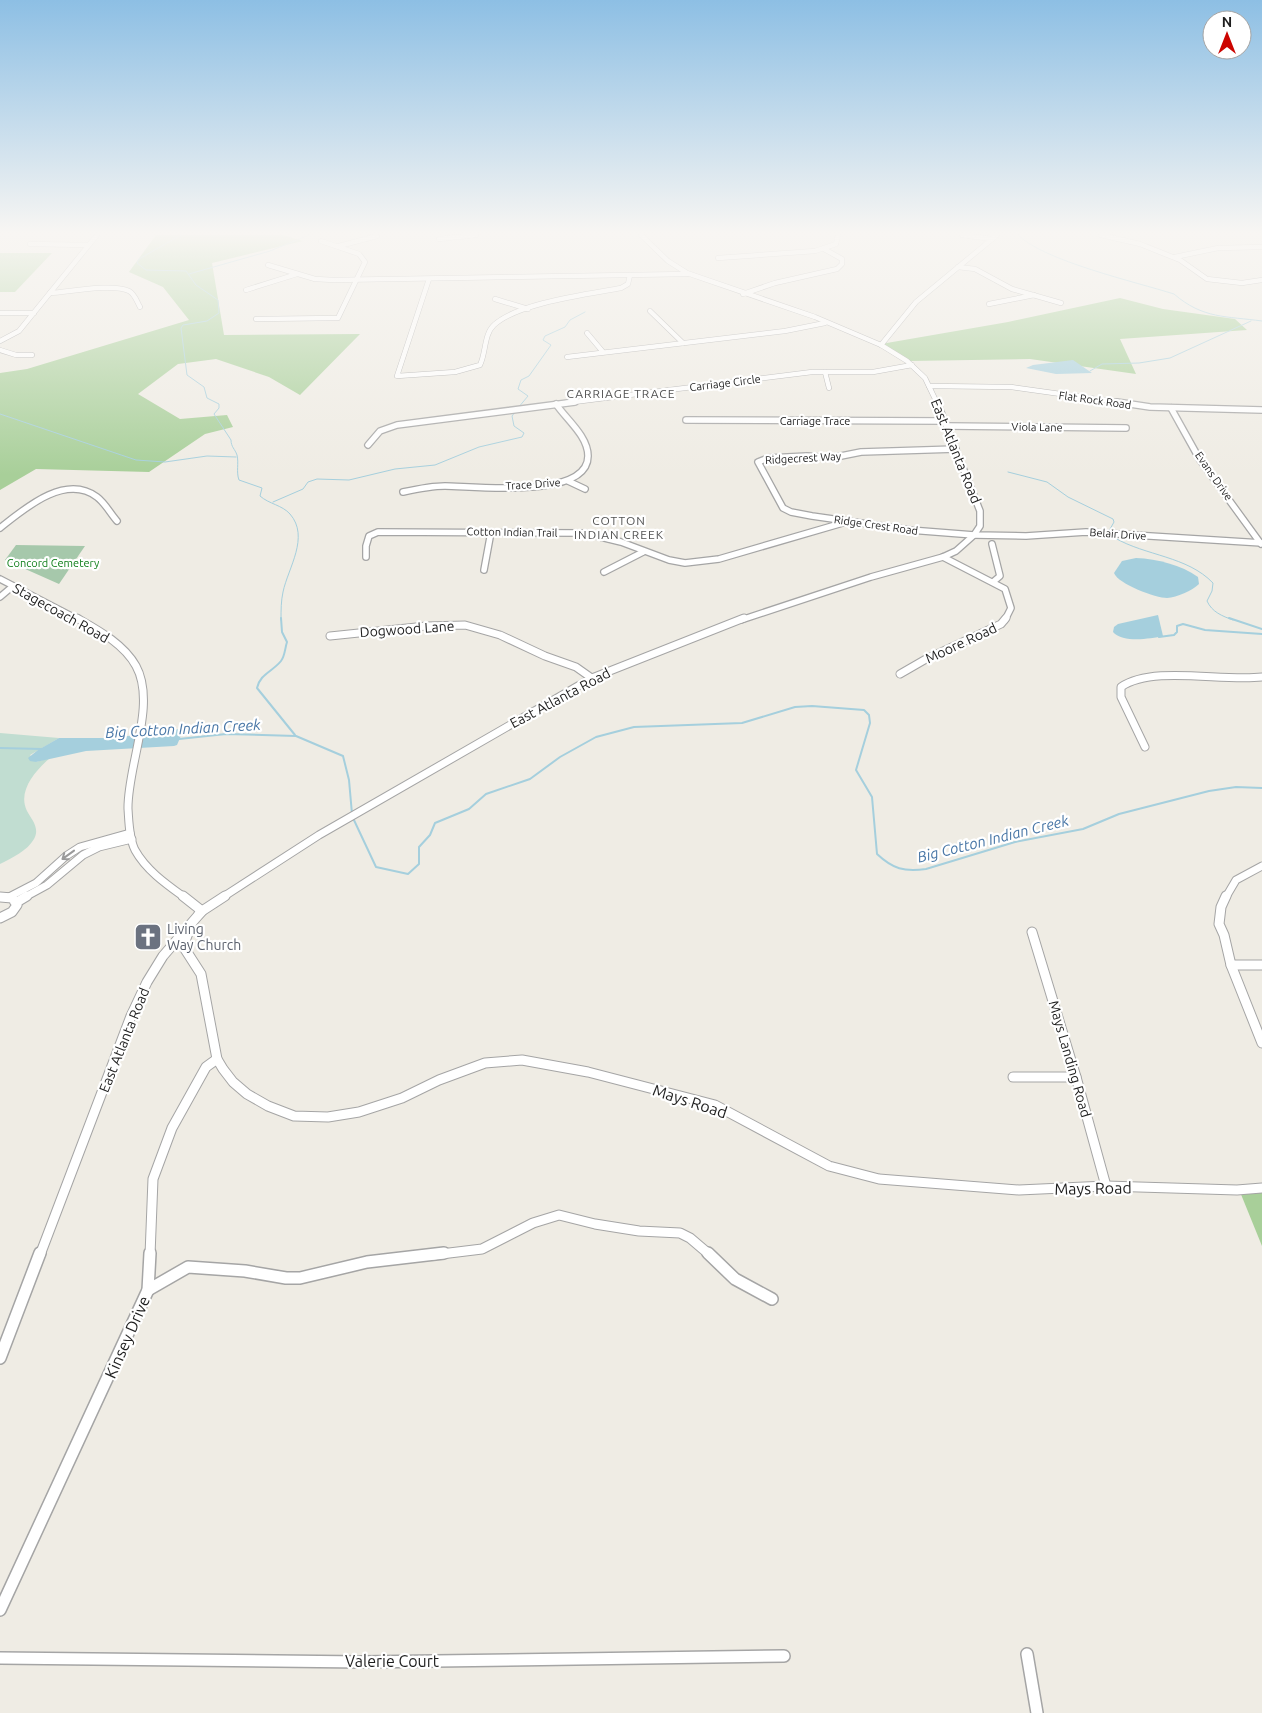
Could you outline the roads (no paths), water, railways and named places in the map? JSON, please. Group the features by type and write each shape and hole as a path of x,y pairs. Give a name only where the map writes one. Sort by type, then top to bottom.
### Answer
{"street":[{"path":"0,341 19,332 32,315"},
{"path":"256,320 336,319 338,315"},
{"path":"417,315 397,376 455,372 480,365 494,325 510,315"},
{"path":"654,315 683,343"},
{"name":"East Atlanta Road","path":"0,1358 131,1016 147,982 163,956 202,911 319,835 592,678 761,612 871,577 943,557 956,551 974,535 980,526 980,511 948,426 924,377 912,365 881,344 804,315"},
{"path":"881,344 905,315"},
{"path":"567,357 786,331 827,323"},
{"path":"587,333 602,352"},
{"path":"0,350 16,355 32,356"},
{"name":"Carriage Circle","path":"368,445 373,435 385,427 556,404 825,372 873,372 912,365"},
{"path":"825,372 829,388"},
{"name":"Flat Rock Road","path":"929,386 1010,387 1130,405 1262,410"},
{"name":"Trace Drive","path":"403,492 429,486 520,486 541,485 568,480 580,473 585,467 588,455 583,440 556,404"},
{"name":"Evans Drive","path":"1171,408 1200,460 1242,515 1261,544"},
{"name":"Carriage Trace","path":"686,420 945,421"},
{"name":"Viola Lane","path":"948,426 1126,428"},
{"name":"Ridgecrest Way","path":"781,504 760,468 758,462 761,459 807,456 830,458 861,452 956,449"},
{"path":"568,480 585,489"},
{"path":"0,528 40,498 64,491 81,491 96,495 117,520"},
{"name":"Ridge Crest Road","path":"781,504 783,508 791,512 848,522 910,530 974,535"},
{"name":"Cotton Indian Trail","path":"366,557 366,546 369,536 378,532 490,532 584,534 621,542 643,552 676,562 702,562 731,556 848,522"},
{"path":"484,570 490,532"},
{"name":"Belair Drive","path":"974,535 1026,536 1086,532 1261,544"},
{"path":"992,544 1000,576 993,582"},
{"path":"604,572 643,552"},
{"name":"Moore Road","path":"900,674 926,658 990,630 1003,622 1009,614 1011,607 1005,589 943,557"},
{"name":"Stagecoach Road","path":"0,579 106,636 136,666 142,680 142,707 127,801 134,849 148,867 202,911"},
{"path":"0,597 13,586"},
{"name":"Dogwood Lane","path":"330,636 426,626 465,625 500,635 546,656 576,667 593,679"},
{"path":"1145,747 1121,697 1121,688 1127,682 1152,676 1242,680 1262,678"},
{"path":"0,897 9,897 36,883 62,860 80,848 102,840 131,836"},
{"path":"0,918 13,911 17,902 47,886 83,855 131,836"},
{"path":"1262,866 1236,880 1231,886 1221,907 1219,924 1224,935 1231,965 1262,1043"},
{"path":"9,897 17,902"},
{"name":"Mays Road","path":"202,911 188,932 183,946 201,974 217,1059 233,1082 247,1094 268,1106 294,1116 328,1117 359,1112 402,1098 439,1080 485,1063 522,1060 588,1072 715,1106 829,1166 880,1179 924,1184 1019,1190 1106,1186 1237,1190 1262,1188"},
{"name":"Mays Landing Road","path":"1032,932 1076,1077 1106,1186"},
{"path":"1231,965 1262,965"},
{"name":"Kinsey Drive","path":"0,1610 148,1290 153,1179 176,1120 206,1067 217,1059"},
{"path":"1014,1077 1076,1077"},
{"path":"148,1290 188,1267 245,1271 286,1278 300,1278 367,1262 482,1249 533,1224 559,1215 595,1224 639,1231 680,1233 690,1238 735,1279 772,1299"},
{"path":"1027,1654 1037,1713"},
{"name":"Valerie Court","path":"0,1658 362,1662 784,1656"}],"water":[{"path":"1073,360 1092,373 1056,374 1026,368 1033,365"},
{"path":"1136,558 1161,561 1177,566 1198,577 1199,584 1184,593 1167,598 1138,590 1122,582 1114,573 1122,561"},
{"path":"1158,615 1163,636 1130,639 1123,638 1113,632 1114,627 1118,624"},
{"path":"180,729 183,731 177,745 174,746 86,751 36,762 30,761 28,758 59,738 113,738"}],"waterway":[{"path":"216,315 207,321 183,325 181,328 187,375 204,387 207,398 219,404 219,408 214,414 231,440 237,455 239,480 262,488 260,496 287,511 296,523 298,542 283,592 281,618"},
{"path":"518,408 528,396 518,389 521,380 529,376 551,345 543,340 545,336 565,327 570,320 579,315"},
{"path":"1215,315 1262,321"},
{"path":"1090,371 1102,364 1139,363 1170,358 1251,321"},
{"path":"273,502 303,489 308,482 317,479 349,480 395,469 435,465 479,447 522,437 524,433 514,426 512,416 516,411"},
{"path":"0,414 136,460 165,462 207,456 236,457"},
{"path":"1008,472 1047,482 1068,497 1113,519 1114,522 1109,531"},
{"path":"1115,538 1140,549 1179,562 1203,574 1213,583 1212,591 1207,601 1209,605 1218,613 1233,620"},
{"path":"281,618 282,632 287,642 283,657 278,665 261,679 257,688 295,735"},
{"path":"1229,618 1262,629"},
{"path":"1159,637 1174,635 1177,632 1177,626 1183,624 1205,630 1262,634"},
{"name":"Big Cotton Indian Creek","path":"353,818 376,867 408,874 419,864 419,847 430,835 435,823 469,809 486,794 530,779 560,757 596,737 634,727 742,723 795,707 812,706 864,710 869,715 870,723 856,770 872,797 877,854 888,863 905,870 926,869 1015,842 1083,829 1119,814 1209,791 1236,787 1262,788"},
{"name":"Big Cotton Indian Creek","path":"179,739 226,734 296,736 343,756 349,780 352,814"},
{"name":"Big Cotton Indian Creek","path":"0,748 42,749"}],"place":[{"name":"Living Way Church","path":"148,937"}],"district":[{"name":"CARRIAGE TRACE","path":"621,394"},
{"name":"COTTON INDIAN CREEK","path":"619,528"}],"park label":[{"name":"Concord Cemetery","path":"53,563"}]}
